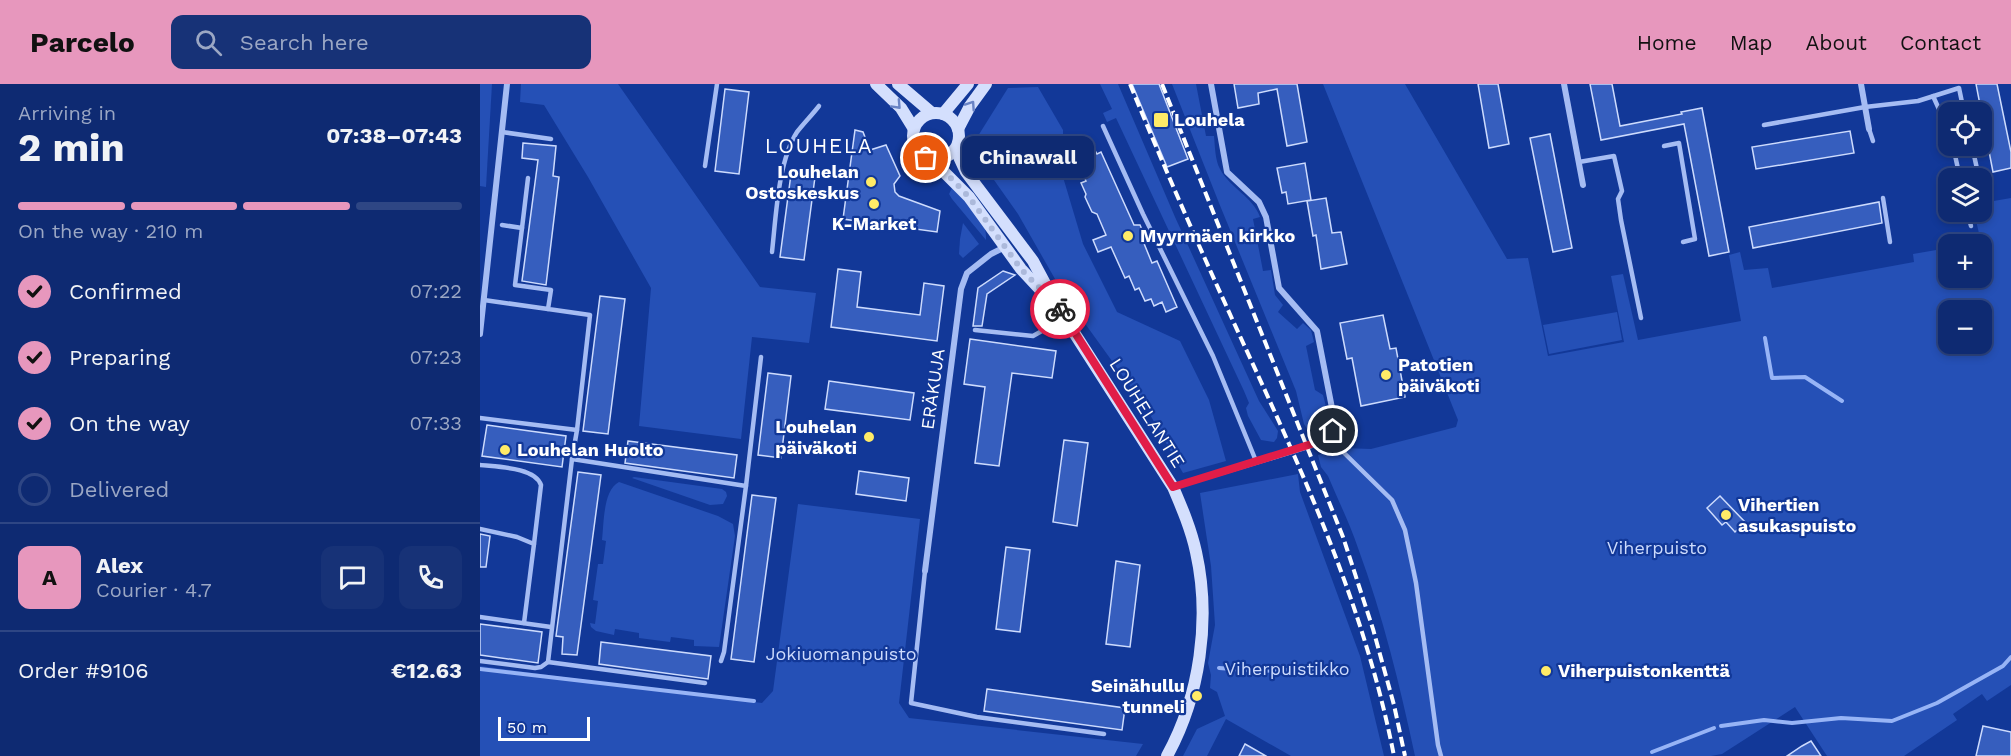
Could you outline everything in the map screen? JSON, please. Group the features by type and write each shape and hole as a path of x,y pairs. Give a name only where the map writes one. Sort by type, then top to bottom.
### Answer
{"main road":[{"path":"876,84 901,108 914,129 914,144 917,150 931,159 947,158 958,146 960,138 952,119 937,114 898,84"},
{"path":"914,129 921,118 937,114 968,84"},
{"path":"958,129 970,106 986,84"},
{"name":"LOUHELANTIE","path":"958,146 959,156 969,178 1033,261 1057,306 1173,487 1186,518 1200,571 1201,641 1189,705 1167,756"},
{"name":"LOUHELANTIE","path":"931,159 969,197 1021,269 1057,306"}],"street":[{"path":"480,334 507,84"},
{"path":"1173,487 1318,442 1333,431 1332,408 1317,331 1279,288 1266,217 1259,202 1227,172 1212,84"},
{"path":"1564,84 1583,185"},
{"path":"1861,84 1869,129"},
{"name":"ERÄKUJA","path":"925,571 961,289 967,273 991,254 1018,240"}],"lane":[{"path":"705,166 717,84"},
{"path":"1764,125 1865,107 1918,101 1959,88 1962,102"},
{"path":"1933,96 1938,107"},
{"path":"772,252 778,196 785,162 796,133 819,106"},
{"path":"1103,126 1143,214 1214,356 1256,461"},
{"path":"1869,129 1873,141"},
{"path":"502,132 551,139"},
{"path":"1665,146 1679,143 1695,239 1683,242"},
{"path":"1579,162 1614,156 1622,191 1618,199 1621,220 1641,318"},
{"path":"528,178 515,285 551,290 548,309"},
{"path":"1882,198 1890,242"},
{"path":"1970,222 1971,226"},
{"path":"502,225 522,228"},
{"path":"484,300 590,315 548,662"},
{"path":"975,330 1034,336 1065,318"},
{"path":"721,661 746,486 761,357"},
{"path":"480,418 577,430"},
{"path":"1333,431 1336,445 1392,500 1405,530 1416,583 1438,745 1442,756"},
{"path":"572,459 746,486"},
{"path":"480,465 530,473 538,478 541,485 524,623"},
{"path":"480,529 517,537 534,544"},
{"path":"925,571 911,702 977,717 1104,734"},
{"path":"480,617 551,627"},
{"path":"480,661 535,668 548,662 705,683"}],"green space":[{"path":"480,84 492,84 486,187 480,186"},
{"path":"521,84 618,84 760,287 816,293 809,343 752,337 741,439 639,426 651,288 544,105 520,102"},
{"path":"1100,84 1118,84 1175,217 1259,401 1278,431 1274,442 1261,440 1248,416 1246,408 1249,403 1244,391 1116,118 1107,122 1103,113 1112,109"},
{"path":"1172,84 1196,84 1206,136 1214,136 1218,165 1224,176 1252,204 1260,217 1253,219 1263,271 1271,270 1275,295 1283,305 1278,312 1297,329 1303,323 1311,330 1314,342 1306,346 1315,390 1323,395 1327,409 1328,423 1325,432 1312,437 1304,424 1296,391"},
{"name":"Viherpuisto","path":"1323,84 1405,84 1507,259 1528,258 1548,356 1624,342 1611,276 1623,274 1638,340 1741,321 1729,255 1740,252 1744,270 1768,268 1772,288 1914,262 1913,254 1938,250 1938,288 1992,288 1992,234 1979,234 1976,222 1992,222 1992,201 2011,198 2011,685 1987,701 1982,694 1953,714 1957,720 1904,756 1827,756 1795,707 1722,754 1711,756 1415,756 1397,677 1367,574 1351,530 1328,476 1321,467 1318,455 1342,448 1371,449 1456,427 1458,420"},
{"path":"1038,87 1063,130 1063,177 1083,244 1117,312 1180,341 1209,400 1226,461 1183,473 1148,411 1063,293 1018,214 982,163 978,136 1008,88"},
{"path":"952,188 980,218 986,232 986,240 952,199 949,194"},
{"path":"963,223 979,244 963,258 959,254"},
{"path":"1617,312 1622,340 1549,354 1543,325"},
{"name":"Viherpuistikko","path":"1298,474 1300,492 1360,656 1384,756 1291,756 1226,719 1207,756 1183,756 1197,729 1225,716 1217,692 1210,688 1211,675 1208,663 1215,625 1211,566 1200,493"},
{"path":"632,478 722,489 727,496 723,504 710,505"},
{"path":"619,482 718,516 733,524 735,536 719,647 694,646 694,640 671,637 670,642 639,638 639,633 615,629 614,635 596,631 591,627 590,623 595,624 598,601 593,600 598,564 603,564 606,541 602,540 605,508 610,492"},
{"name":"Jokiuomanpuisto","path":"798,504 920,519 899,703 909,718 1143,744 1136,756 480,756 480,666 762,703 773,691"}],"building":[{"path":"1132,84 1159,84 1188,159 1167,167"},
{"path":"1234,84 1297,84 1307,142 1287,146 1277,89 1258,93 1259,104 1238,108"},
{"path":"1478,84 1498,84 1509,144 1489,148"},
{"path":"1590,84 1612,84 1620,126 1702,108 1729,252 1709,256 1684,124 1601,140"},
{"path":"1976,84 1997,84 2011,152 2011,168 1993,172 1990,156 1992,156 1992,102 1979,102"},
{"path":"725,89 749,92 739,174 715,171"},
{"name":"Louhelan Ostoskeskus","path":"855,130 863,132 870,150 886,145 900,176 894,184 895,192 899,196 940,211 937,232 843,219"},
{"path":"1850,131 1854,153 1756,169 1752,147"},
{"path":"1550,134 1572,248 1553,252 1530,138"},
{"path":"523,143 556,146 553,176 559,177 546,285 522,281 538,160 522,158"},
{"name":"Myyrmäen kirkko","path":"1092,145 1097,154 1101,152 1134,225 1140,225 1146,239 1143,241 1152,263 1157,261 1177,307 1166,312 1162,302 1154,306 1151,299 1145,301 1139,288 1135,290 1129,276 1125,278 1111,247 1098,252 1093,240 1106,235 1097,214 1092,212 1085,197 1081,183 1086,181 1080,168 1084,166 1080,157 1086,155 1083,149"},
{"path":"1305,163 1311,200 1288,204 1286,192 1282,193 1277,168"},
{"path":"791,174 815,177 804,260 780,257"},
{"path":"1326,198 1332,233 1341,232 1347,264 1321,269 1316,235 1313,236 1307,201"},
{"path":"1879,202 1882,223 1753,248 1749,227"},
{"path":"838,269 861,272 857,307 920,315 924,283 944,286 937,341 831,327"},
{"path":"1003,271 1015,275 987,294 982,326 973,326 978,288"},
{"path":"600,296 625,299 608,434 583,431"},
{"path":"1383,315 1390,349 1396,348 1405,397 1361,406 1352,358 1347,359 1340,323"},
{"path":"970,339 1056,351 1052,378 1012,373 999,466 975,463 985,387 964,384"},
{"path":"768,373 791,376 781,458 758,455"},
{"path":"829,381 914,393 910,420 825,409"},
{"path":"487,425 566,436 562,467 482,456"},
{"path":"1064,440 1088,443 1077,526 1053,522"},
{"path":"628,441 737,455 734,478 625,463"},
{"path":"859,471 909,478 906,501 856,494"},
{"path":"578,472 601,475 577,655 562,654 563,637 556,636"},
{"path":"752,495 776,498 754,662 731,659"},
{"name":"Vihertien asukaspuisto","path":"1720,496 1745,522 1735,532 1726,522 1722,525 1707,508"},
{"path":"480,534 490,536 486,567 480,567"},
{"path":"1006,547 1030,550 1020,632 996,629"},
{"path":"1116,561 1140,565 1130,647 1106,644"},
{"path":"480,624 542,632 538,663 480,655"},
{"path":"601,642 711,656 708,679 599,664"},
{"path":"987,689 1125,708 1122,730 984,711"},
{"path":"1983,726 2011,732 2011,756 1976,756"},
{"path":"1811,741 1821,756 1787,756 1802,746"},
{"path":"1245,744 1266,756 1239,756"}],"waterway":[{"path":"1765,338 1772,378 1805,377 1842,401"},
{"path":"1721,726 1764,720 1792,723 1841,718 1892,721 1937,703 2003,666 2011,657"},
{"path":"1219,668 1258,671 1321,669"},
{"path":"480,669 754,701"},
{"path":"1652,752 1714,728"}],"railway":[{"path":"1130,84 1186,216 1312,496 1351,598 1382,702 1394,756"},
{"path":"1162,84 1343,537 1373,629 1405,756"}],"way so far":[{"path":"926,158 931,159 941,168 969,197 1021,269 1060,309"}],"place":[{"name":"Louhela","path":"1161,120"},
{"name":"Chinawall","path":"926,158"},
{"name":"Louhelan Ostoskeskus","path":"871,182"},
{"name":"K-Market","path":"874,204"},
{"name":"Myyrmäen kirkko","path":"1128,236"},
{"name":"Patotien päiväkoti","path":"1386,375"},
{"name":"Louhelan päiväkoti","path":"869,437"},
{"name":"Louhelan Huolto","path":"505,450"},
{"name":"Vihertien asukaspuisto","path":"1726,515"},
{"name":"Viherpuistonkenttä","path":"1546,671"},
{"name":"Seinähullu tunneli","path":"1197,696"}],"district":[{"name":"LOUHELA","path":"819,146"}],"route":[{"path":"1060,309 1173,487 1318,442 1333,431"}]}
